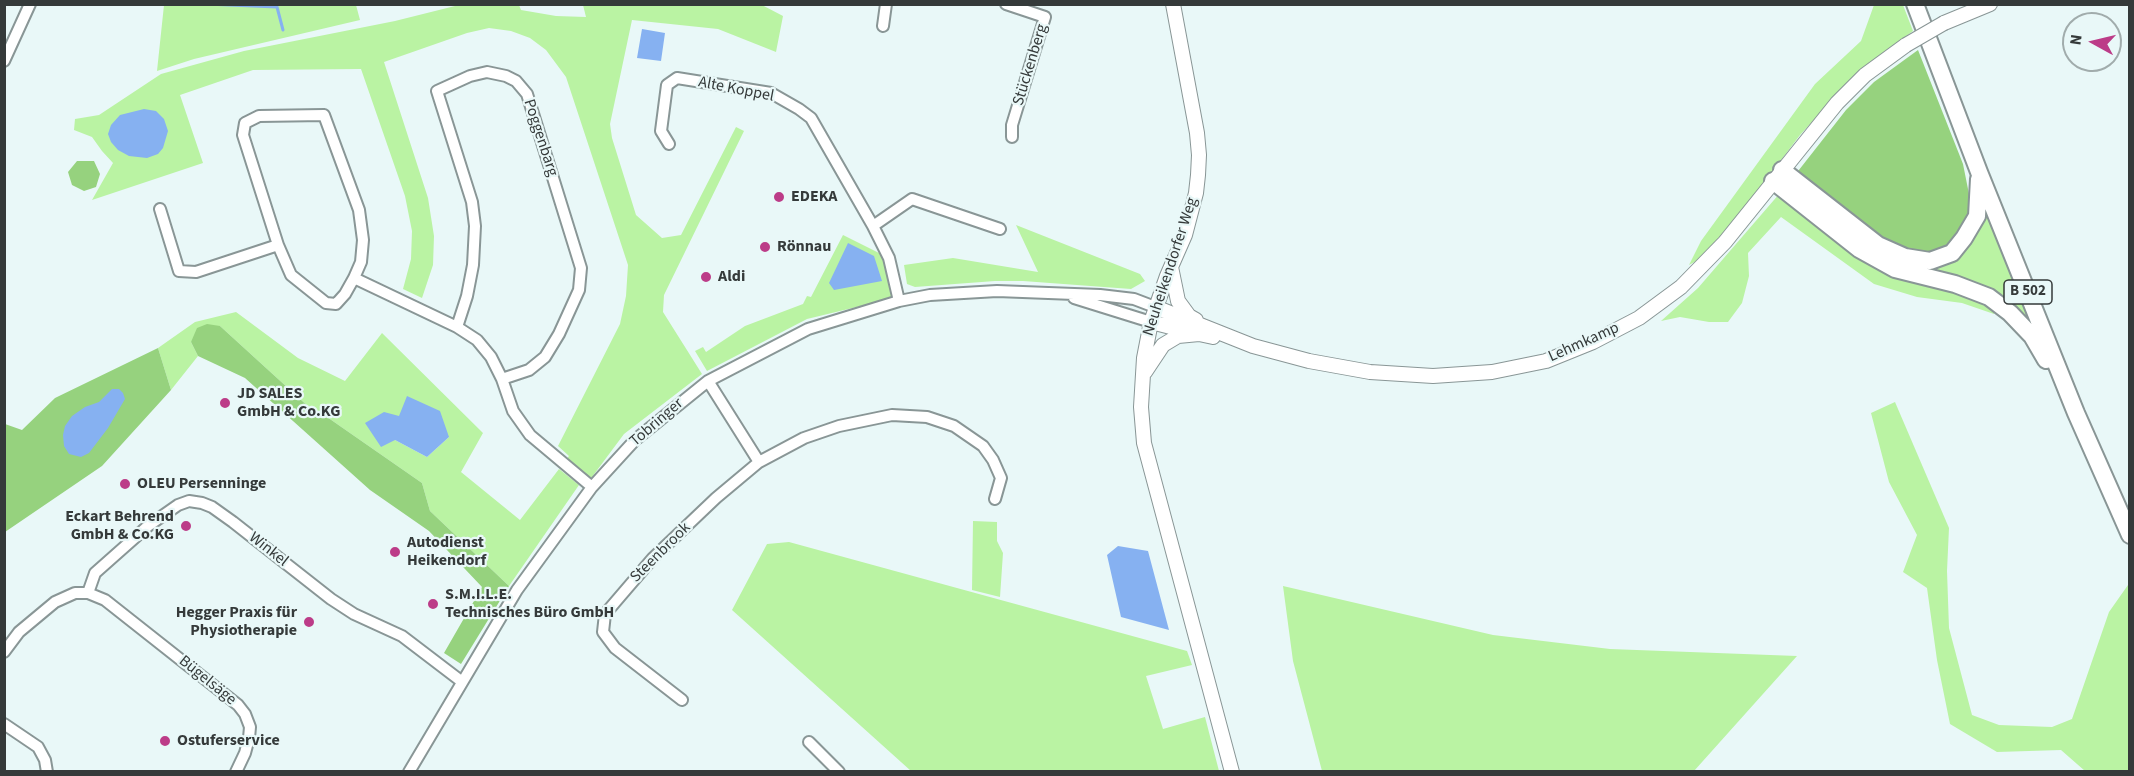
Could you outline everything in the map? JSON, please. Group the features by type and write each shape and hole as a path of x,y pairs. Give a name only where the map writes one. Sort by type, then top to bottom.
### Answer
{"highway":[{"name":"B 502","path":"1915,4 1979,172 2076,413 2130,535"},
{"path":"1777,175 1878,245 1905,257 1930,261 1952,253 1977,216 1979,172"},
{"path":"1777,175 1859,249 1895,270 1955,284 1989,297 2010,313 2032,336 2076,413"}],"street":[{"path":"4,61 30,4"},
{"path":"883,26 886,4"},
{"name":"Stückenberg","path":"1006,4 1023,7 1045,17 1012,125 1012,137"},
{"name":"Neuheikendorfer Weg","path":"1173,4 1194,113 1199,155 1196,193 1185,234 1151,322 1142,376 1141,408 1144,443 1232,771"},
{"name":"Lehmkamp","path":"1203,331 1338,367 1370,372 1433,376 1492,372 1546,361 1593,342 1639,318 1681,287 1725,242 1837,103 1865,75 1906,45 1944,23 1990,4"},
{"name":"Poggenbarg","path":"456,327 467,296 473,265 475,226 471,202 437,91 470,76 487,72 506,76 516,81 527,94 581,267 579,290 559,334 545,357 529,370 502,379"},
{"name":"Alte Koppel","path":"669,144 661,131 667,85 677,78 771,93 799,108 811,118 873,226 889,258 899,301"},
{"path":"324,115 359,210 363,240 361,262 354,278 336,304 326,303 291,275 278,245 243,135 245,123 259,116 324,115"},
{"path":"873,226 912,199 1000,229"},
{"path":"160,209 179,271 196,272 278,245"},
{"path":"1171,267 1175,290 1181,306 1203,331"},
{"path":"354,278 456,327 477,340 491,357 502,379 513,411 530,435 592,486"},
{"name":"Tobringer","path":"408,771 517,590 592,486 635,440 708,381 808,329 899,301 930,295 969,292 1100,295 1134,299 1155,307"},
{"name":"Tobringer","path":"1054,293 1151,322"},
{"path":"1155,307 1203,331"},
{"path":"1151,322 1203,331"},
{"path":"1142,376 1167,342 1178,336 1203,331"},
{"path":"708,381 759,462"},
{"name":"Steenbrook","path":"682,700 615,648 603,632 605,614 653,558 716,498 759,462 804,438 839,426 892,415 927,417 954,426 983,446 993,460 1001,478 995,499"},
{"name":"Winkel","path":"88,593 95,573 148,526 178,505 189,501 202,502 226,517 339,604 354,614 402,636 461,681"},
{"path":"4,652 19,633 56,602 75,593 88,593"},
{"name":"Bügelsäge","path":"88,593 105,600 238,705 245,714 250,727 245,753 236,771"},
{"path":"4,723 38,747 45,760 47,771"},
{"path":"808,742 839,771"}],"green space":[{"path":"760,4 783,16 776,52 718,29 632,20 610,124 612,138 636,215 662,238 681,235 736,127 744,131 664,295 663,312 702,374 624,434 589,481 565,461 569,456 558,446 620,324 626,296 628,265 566,77 546,50 530,38 511,31 489,28 467,33 384,62 428,198 434,236 433,265 422,298 403,289 411,259 412,231 405,196 361,69 253,70 180,95 203,163 92,200 113,163 92,137 74,130 75,119 99,115 161,74 244,51 395,21 459,5 519,5 521,10 556,16 586,17 583,5"},
{"path":"164,5 356,5 360,20 194,59 157,71"},
{"path":"1874,5 1903,5 1913,31 1860,70 1800,135 1739,216 1700,259 1689,265 1701,241 1815,84 1861,41"},
{"path":"1918,50 1963,164 1971,204 1964,230 1946,248 1921,256 1879,239 1795,175 1846,110 1874,82"},
{"path":"77,161 94,161 100,174 96,187 84,191 72,185 68,172"},
{"path":"1780,193 1994,304 1994,314 1962,303 1917,297 1874,284 1781,217 1748,253 1749,276 1742,303 1728,322 1709,322 1680,317 1661,321 1698,288"},
{"path":"1982,195 2031,318 2028,320 2006,299 1982,286 1918,273 1946,258"},
{"path":"1016,225 1140,274 1145,281 1131,289 1023,281 915,287 907,284 904,265 953,258 1038,272"},
{"path":"843,235 889,258 898,297 807,319 707,371 695,351 703,347 706,352 745,326 803,304 807,296 811,297"},
{"path":"236,312 298,358 345,381 382,333 483,433 461,472 520,520 559,469 579,485 509,586 430,511 422,483 327,417 311,409 220,326 191,342 198,356 171,390 158,348 195,322","holes":["449,437 427,457 395,440"]},
{"path":"207,324 220,326 311,409 327,417 422,483 430,511 509,586 461,664 444,653 482,587 429,531 370,490 245,378 198,356 191,342 197,328"},
{"path":"158,348 171,390 102,466 5,532 5,424 22,430 55,398"},
{"path":"1895,402 1949,528 1947,571 1949,628 1972,715 1999,725 2052,727 2072,719 2109,612 2128,585 2129,771 2085,771 2061,750 1997,752 1950,724 1937,660 1927,588 1903,572 1917,535 1889,482 1871,413"},
{"path":"973,521 997,522 997,541 1003,553 1000,597 972,590"},
{"path":"789,542 1187,651 1192,665 1146,676 1163,729 1205,717 1219,771 911,771 732,610 767,544"},
{"path":"1283,586 1493,635 1610,649 1797,656 1694,771 1322,771 1293,661"}],"water":[{"path":"642,29 665,33 661,61 637,58"},
{"path":"144,109 156,111 164,119 168,131 163,148 158,154 147,158 129,156 118,150 108,134 111,125 120,115"},
{"path":"848,243 874,256 882,281 834,290 829,283"},
{"path":"112,389 119,389 125,399 108,428 89,453 81,457 69,454 64,446 65,426 72,416 85,407 99,402"},
{"path":"407,396 440,411 449,437 427,457 395,440 381,447 365,423 384,412 399,416"},
{"path":"1118,546 1148,551 1169,630 1121,617 1107,555"}],"waterway":[{"path":"206,4 277,7 283,30"}],"place":[{"name":"EDEKA","path":"779,197"},
{"name":"Rönnau","path":"765,247"},
{"name":"Aldi","path":"706,277"},
{"name":"JD SALES GmbH & Co.KG","path":"225,403"},
{"name":"OLEU Persenninge","path":"125,484"},
{"name":"Eckart Behrend GmbH & Co.KG","path":"186,526"},
{"name":"Autodienst Heikendorf","path":"395,552"},
{"name":"S.M.I.L.E. Technisches Büro GmbH","path":"433,604"},
{"name":"Hegger Praxis für Physiotherapie","path":"309,622"},
{"name":"Ostuferservice","path":"165,741"}]}
